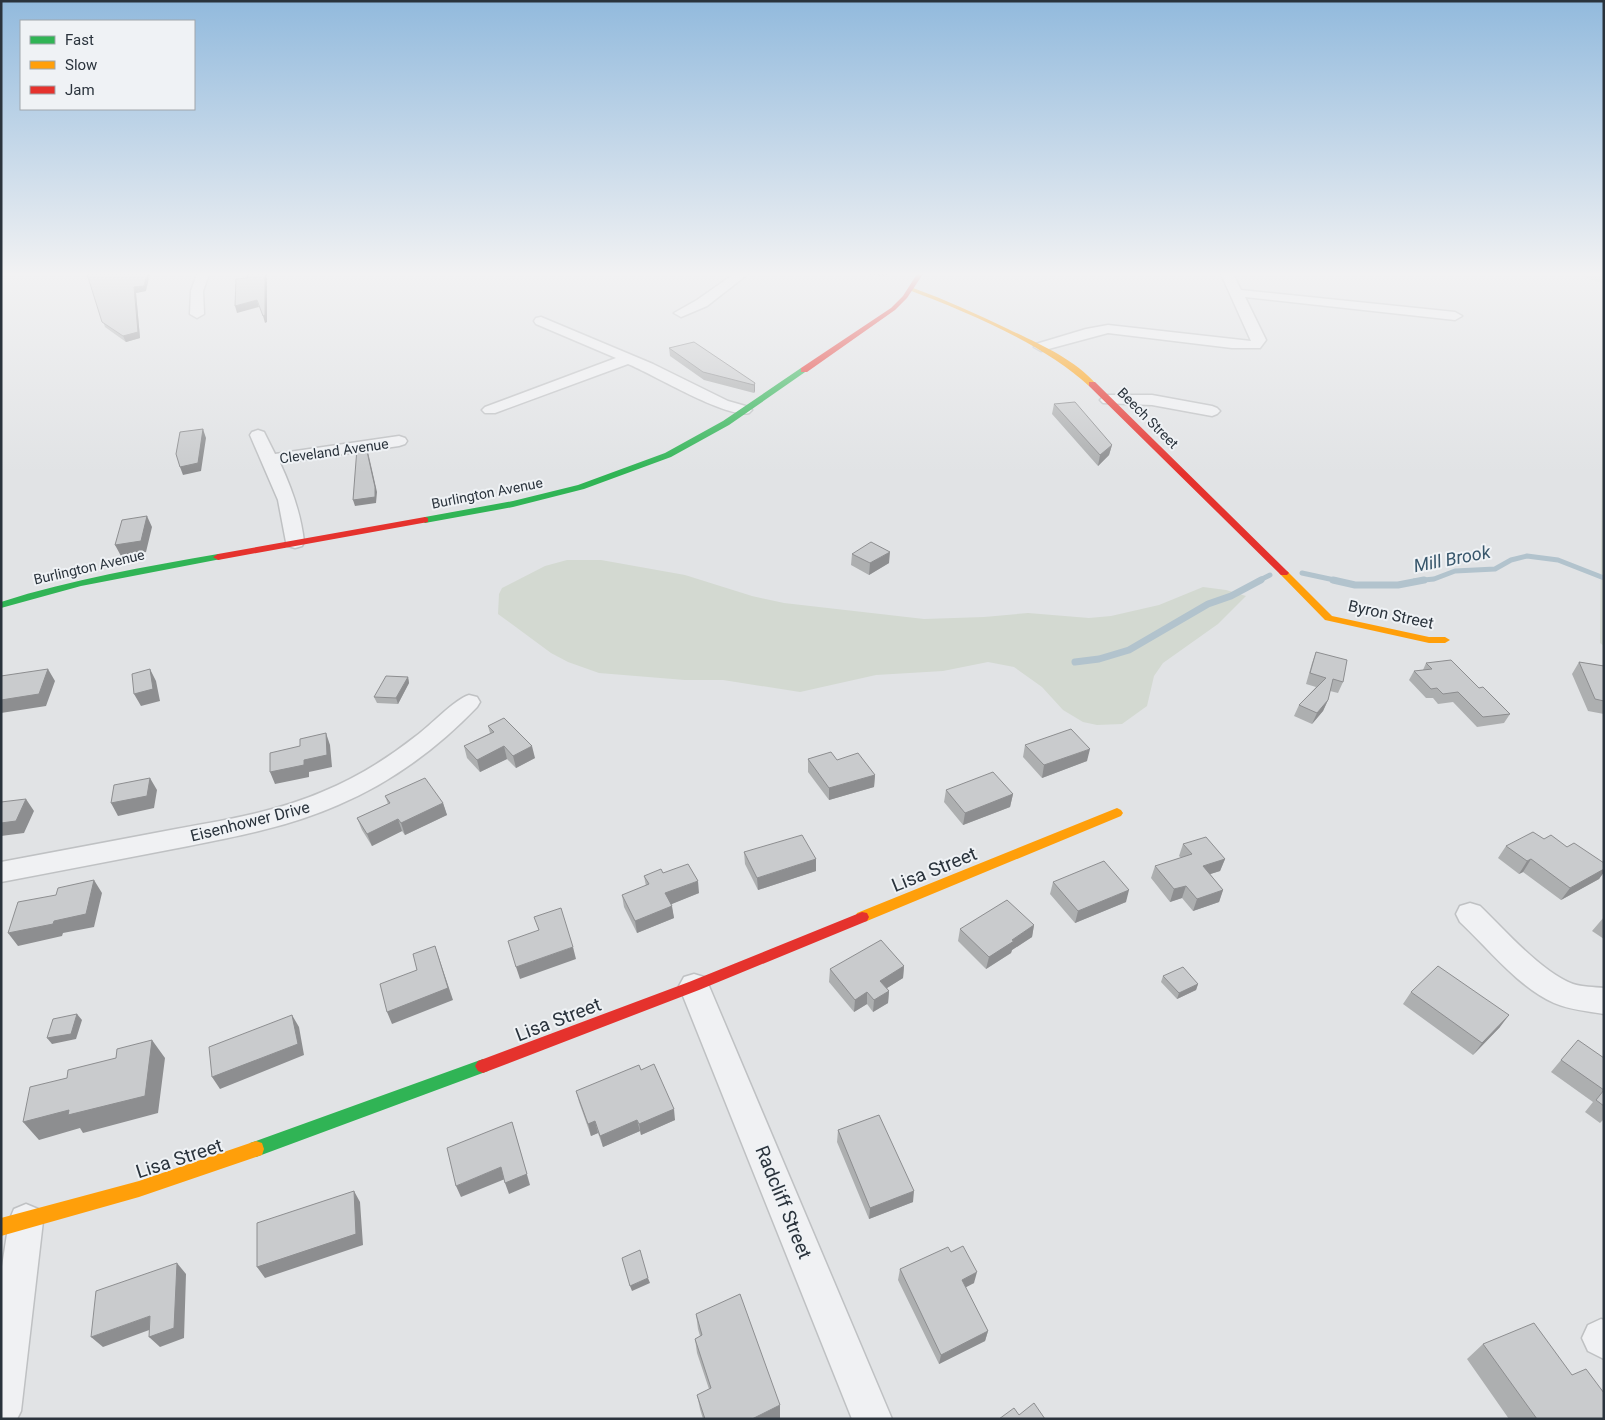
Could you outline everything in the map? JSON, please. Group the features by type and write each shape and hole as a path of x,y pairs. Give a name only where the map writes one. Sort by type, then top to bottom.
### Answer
{"street":[{"path":"586,340 628,358 723,404 744,410"},
{"name":"Burlington Avenue","path":"1,605 36,593 89,580 503,506 581,488 668,455 720,427 847,340"},
{"name":"Beech Street","path":"1027,340 1042,347 1081,373 1330,618"},
{"path":"1042,347 1064,340"},
{"path":"1201,340 1255,345 1259,340"},
{"path":"490,410 628,358"},
{"path":"1108,400 1152,400 1212,411"},
{"path":"258,435 288,506 294,524 295,542"},
{"name":"Cleveland Avenue","path":"270,460 399,441"},
{"name":"Byron Street","path":"1330,618 1429,640 1445,640"},
{"name":"Eisenhower Drive","path":"1,872 225,829 314,806 347,792 378,774 444,727 469,702"},
{"name":"Lisa Street","path":"14,1224 139,1189 238,1156 694,986 1117,813"},
{"path":"1470,914 1534,974 1551,987 1572,996 1604,1001"},
{"name":"Radcliff Street","path":"694,986 872,1419"},
{"path":"1,1411 14,1224"}],"shaded area":[{"path":"1603,340 1604,340 1604,646 1600,643"},
{"path":"567,560 601,560 685,575 752,596 784,603 924,619 1028,613 1089,618 1111,616 1159,605 1203,587 1226,590 1246,596 1218,624 1163,663 1154,676 1147,706 1122,724 1097,725 1083,722 1063,710 1042,687 1014,667 988,662 943,671 876,675 800,692 723,680 685,680 599,673 568,662 551,653 498,614 499,594 502,588 545,566"}],"building":[{"path":"694,342 755,383 754,385 703,372 669,348"},
{"path":"1075,402 1112,445 1100,455 1054,404"},
{"path":"203,429 198,463 180,467 176,454 180,432"},
{"path":"366,447 375,487 375,497 353,500 357,448"},
{"path":"147,516 141,541 115,545 122,520"},
{"path":"871,542 890,552 870,563 852,554"},
{"path":"1316,652 1347,660 1343,682 1333,679 1328,700 1317,713 1299,705 1326,678 1310,673"},
{"path":"1451,660 1479,688 1483,687 1510,714 1483,717 1458,692 1443,694 1437,688 1431,689 1414,671 1432,669 1426,663"},
{"path":"1579,662 1604,666 1604,701 1595,699"},
{"path":"48,669 39,694 1,700 1,676"},
{"path":"150,669 153,689 134,694 132,674"},
{"path":"386,676 408,677 396,698 374,697"},
{"path":"504,718 532,746 513,756 504,746 477,760 464,746 494,732 488,726"},
{"path":"1071,729 1090,749 1044,765 1025,745"},
{"path":"326,733 327,755 304,760 304,765 270,772 270,753 300,746 300,739"},
{"path":"831,752 837,760 858,753 875,775 829,788 808,759"},
{"path":"993,772 1013,794 965,813 946,790"},
{"path":"150,778 147,796 111,803 114,785"},
{"path":"425,778 443,803 401,823 398,819 367,834 357,818 390,803 385,796"},
{"path":"26,799 16,821 1,823 1,802"},
{"path":"1533,832 1544,839 1551,835 1567,847 1574,843 1604,863 1604,869 1570,888 1531,859 1527,861 1506,846"},
{"path":"802,835 816,859 757,878 744,852"},
{"path":"1206,837 1225,859 1203,866 1223,890 1197,899 1186,886 1174,889 1155,866 1192,854 1183,844"},
{"path":"1104,861 1129,890 1078,911 1053,882"},
{"path":"688,864 698,881 665,893 672,906 635,921 622,895 649,884 644,876 661,869 663,873"},
{"path":"94,880 86,914 54,921 53,924 8,933 18,902 56,895 58,888"},
{"path":"1007,900 1034,925 989,957 960,929"},
{"path":"561,908 573,947 516,967 508,941 539,930 534,917"},
{"path":"881,940 904,966 880,981 889,991 874,1000 867,992 855,1000 830,969"},
{"path":"435,946 448,988 387,1012 380,984 417,970 413,954"},
{"path":"1438,966 1509,1015 1482,1043 1411,992"},
{"path":"1183,967 1198,984 1179,993 1163,976"},
{"path":"77,1014 71,1034 47,1038 53,1019"},
{"path":"292,1015 298,1044 212,1077 209,1047"},
{"path":"152,1040 145,1096 68,1115 69,1110 23,1122 30,1087 67,1078 68,1070 116,1058 117,1049"},
{"path":"1578,1040 1604,1058 1604,1090 1561,1060"},
{"path":"654,1064 674,1109 639,1124 637,1120 600,1136 595,1121 588,1124 576,1091 639,1065 641,1070"},
{"path":"1604,1090 1604,1106 1596,1100"},
{"path":"879,1115 914,1191 870,1208 838,1130"},
{"path":"512,1122 527,1174 505,1183 501,1167 456,1186 447,1148"},
{"path":"354,1191 356,1234 257,1267 257,1223"},
{"path":"963,1246 977,1272 962,1280 988,1331 941,1355 900,1269 948,1247 951,1252"},
{"path":"640,1250 648,1278 630,1286 622,1258"},
{"path":"177,1263 174,1328 149,1337 150,1316 91,1337 96,1291"},
{"path":"740,1294 780,1405 752,1419 705,1419 697,1395 711,1388 695,1339 702,1335 696,1314"},
{"path":"1534,1323 1572,1375 1586,1369 1604,1393 1604,1419 1537,1419 1483,1344"},
{"path":"1034,1403 1045,1419 999,1419 1014,1408 1019,1415"}],"waterway":[{"name":"Mill Brook","path":"1424,580 1434,579 1455,571 1495,569 1511,560 1527,556 1558,560 1604,578"},
{"name":"Mill Brook","path":"1302,573 1339,581"},
{"name":"Mill Brook","path":"1258,581 1270,575"},
{"name":"Mill Brook","path":"1075,662 1099,659 1129,650 1208,604 1231,596 1261,580"},
{"name":"Mill Brook","path":"1333,580 1355,585 1398,585 1424,580"},
{"name":"Mill Brook","path":"1414,581 1424,580"}],"traffic: fast":[{"path":"425,520 513,504 581,487 668,455 726,423 804,370"},
{"path":"1,605 81,583 218,557"},
{"path":"256,1149 483,1066"}],"traffic: slow":[{"path":"1026,340 1057,357 1092,384"},
{"path":"1284,573 1329,618 1429,640 1445,640"},
{"path":"862,917 1117,813"},
{"path":"1,1227 139,1189 256,1149"}],"traffic: jam":[{"path":"804,370 847,340"},
{"path":"1092,384 1284,573"},
{"path":"218,557 425,520"},
{"path":"483,1066 694,986 862,917"}]}
